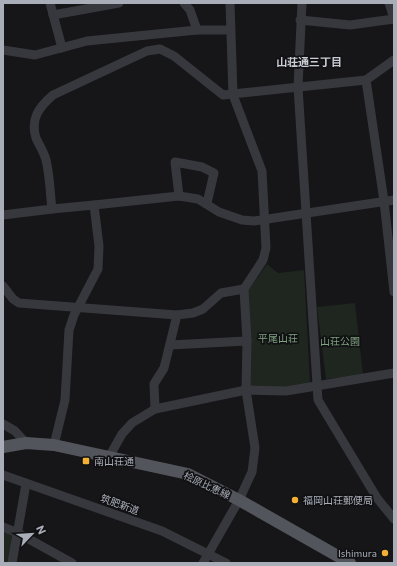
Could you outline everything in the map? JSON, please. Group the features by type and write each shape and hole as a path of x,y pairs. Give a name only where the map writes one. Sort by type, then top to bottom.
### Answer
{"main road":[{"name":"桧原比恵線","path":"3,447 26,443 54,445 188,474 239,500 350,563"}],"street":[{"path":"50,3 62,48"},
{"path":"53,15 119,3"},
{"path":"184,3 190,10 197,30"},
{"path":"203,563 239,500 252,472 255,448 246,390 247,341 244,289 263,260 266,248 260,163 233,95 230,3"},
{"path":"302,3 298,87 318,400 376,498 394,519"},
{"path":"300,20 350,25 394,19 389,3"},
{"path":"3,50 35,56 87,41 197,30 230,30"},
{"path":"52,209 46,160 36,137 35,129 35,119 41,105 53,95 146,51 160,50 174,56 216,92 223,95 366,80 394,60"},
{"path":"366,80 384,201 394,292"},
{"path":"179,196 175,162 202,167 214,173 207,203"},
{"path":"3,215 179,196 198,199 207,203 219,212 242,220 265,220 394,200"},
{"path":"54,445 66,400 69,330 77,308 98,269 99,246 94,205"},
{"path":"3,286 13,299 19,303 177,315 203,309 221,293 244,289"},
{"path":"155,409 154,384 164,368 177,315"},
{"path":"170,345 247,341"},
{"path":"109,457 122,434 132,423 155,409 246,390 286,391 394,373"},
{"path":"3,424 15,431 26,443"},
{"name":"筑肥新道","path":"3,475 162,531 226,563"},
{"path":"12,563 26,484"},
{"path":"3,527 18,533 72,563"}],"green space":[{"name":"平尾山荘","path":"267,264 278,273 304,270 310,384 290,390 250,388 248,291"},
{"name":"山荘公園","path":"355,303 363,375 326,379 317,307"},
{"path":"3,530 14,536 8,563 3,563"}],"place":[{"name":"南山荘通","path":"86,461"},
{"name":"福岡山荘郵便局","path":"295,500"},
{"name":"Ishimura","path":"385,553"}],"district":[{"name":"山荘通三丁目","path":"309,61"}]}
